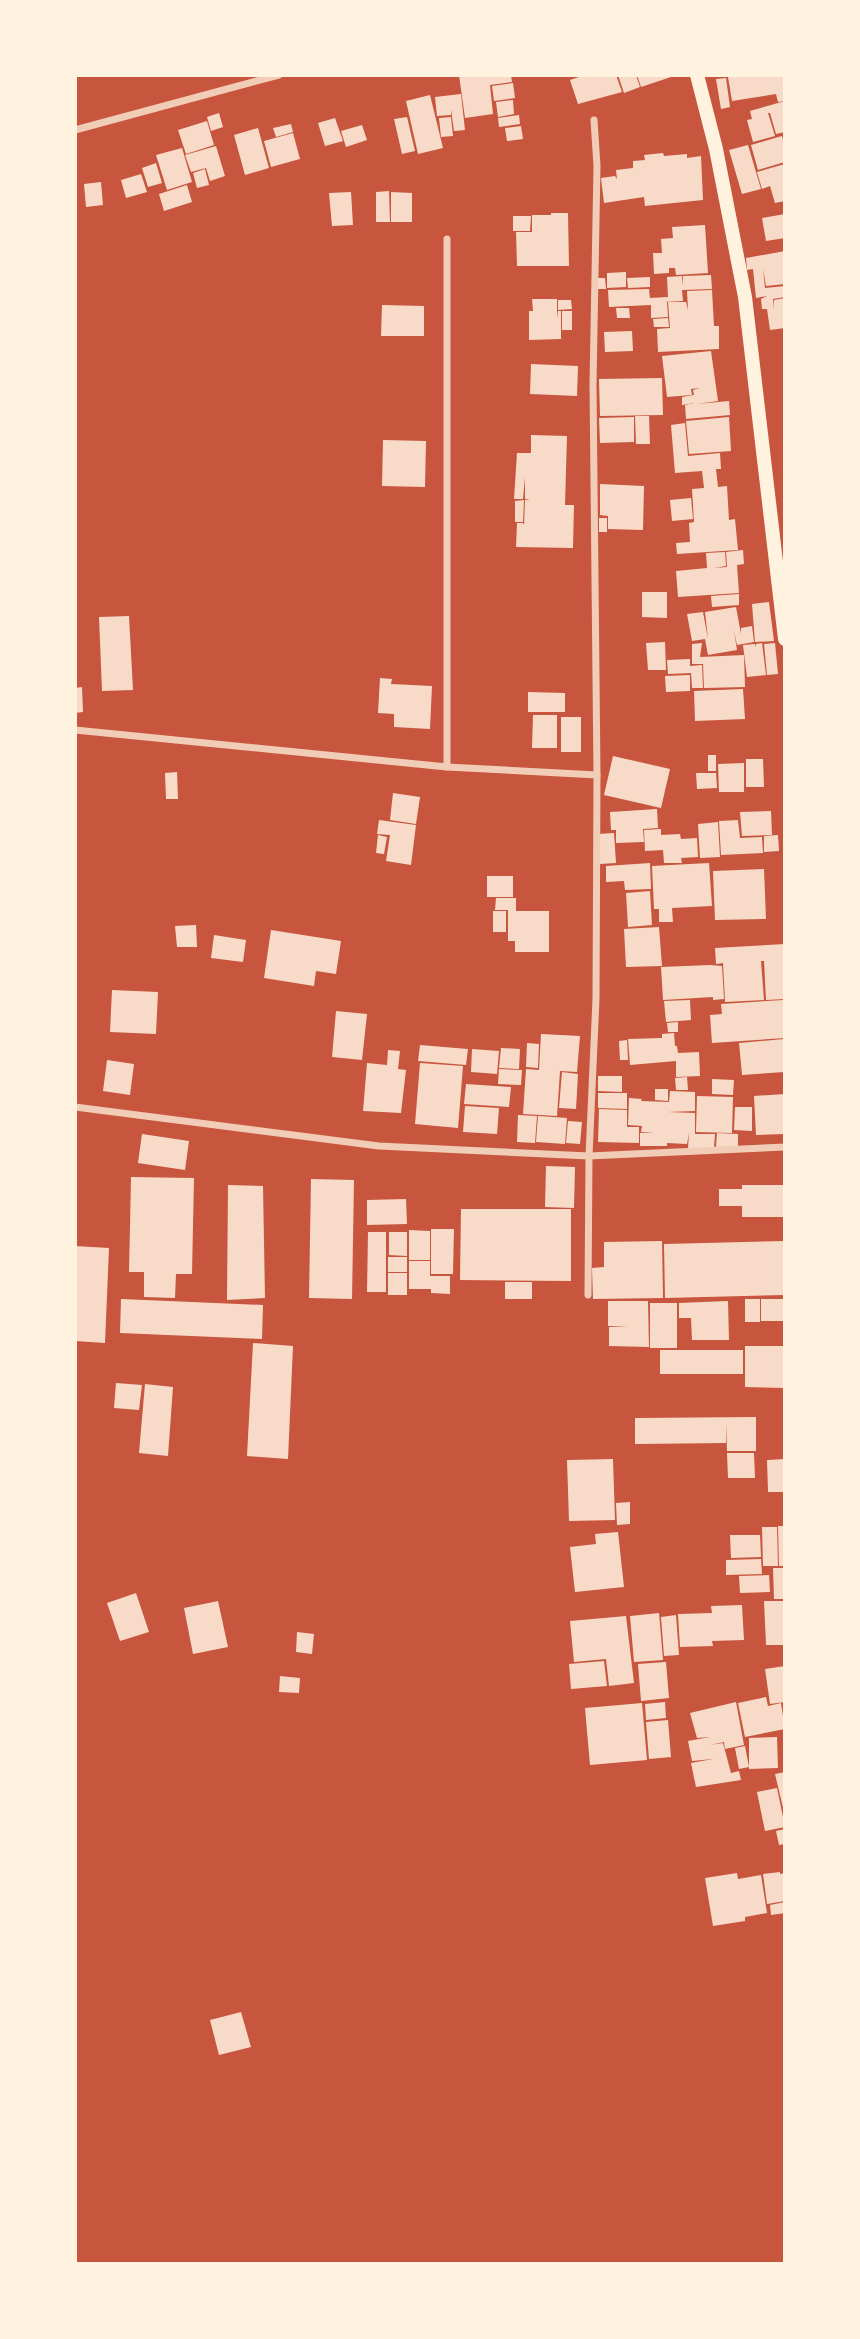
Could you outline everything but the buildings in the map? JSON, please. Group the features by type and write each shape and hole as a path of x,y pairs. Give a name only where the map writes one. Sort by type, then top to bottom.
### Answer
{"main road":[{"path":"697,75 716,149 745,297 785,639"}],"street":[{"path":"75,130 279,75"},
{"path":"588,1295 589,1156 596,999 597,775 593,398 597,166 594,120"},
{"path":"447,239 447,767"},
{"path":"75,730 447,767 597,775"},
{"path":"75,1108 379,1146 589,1156 785,1147"}]}
